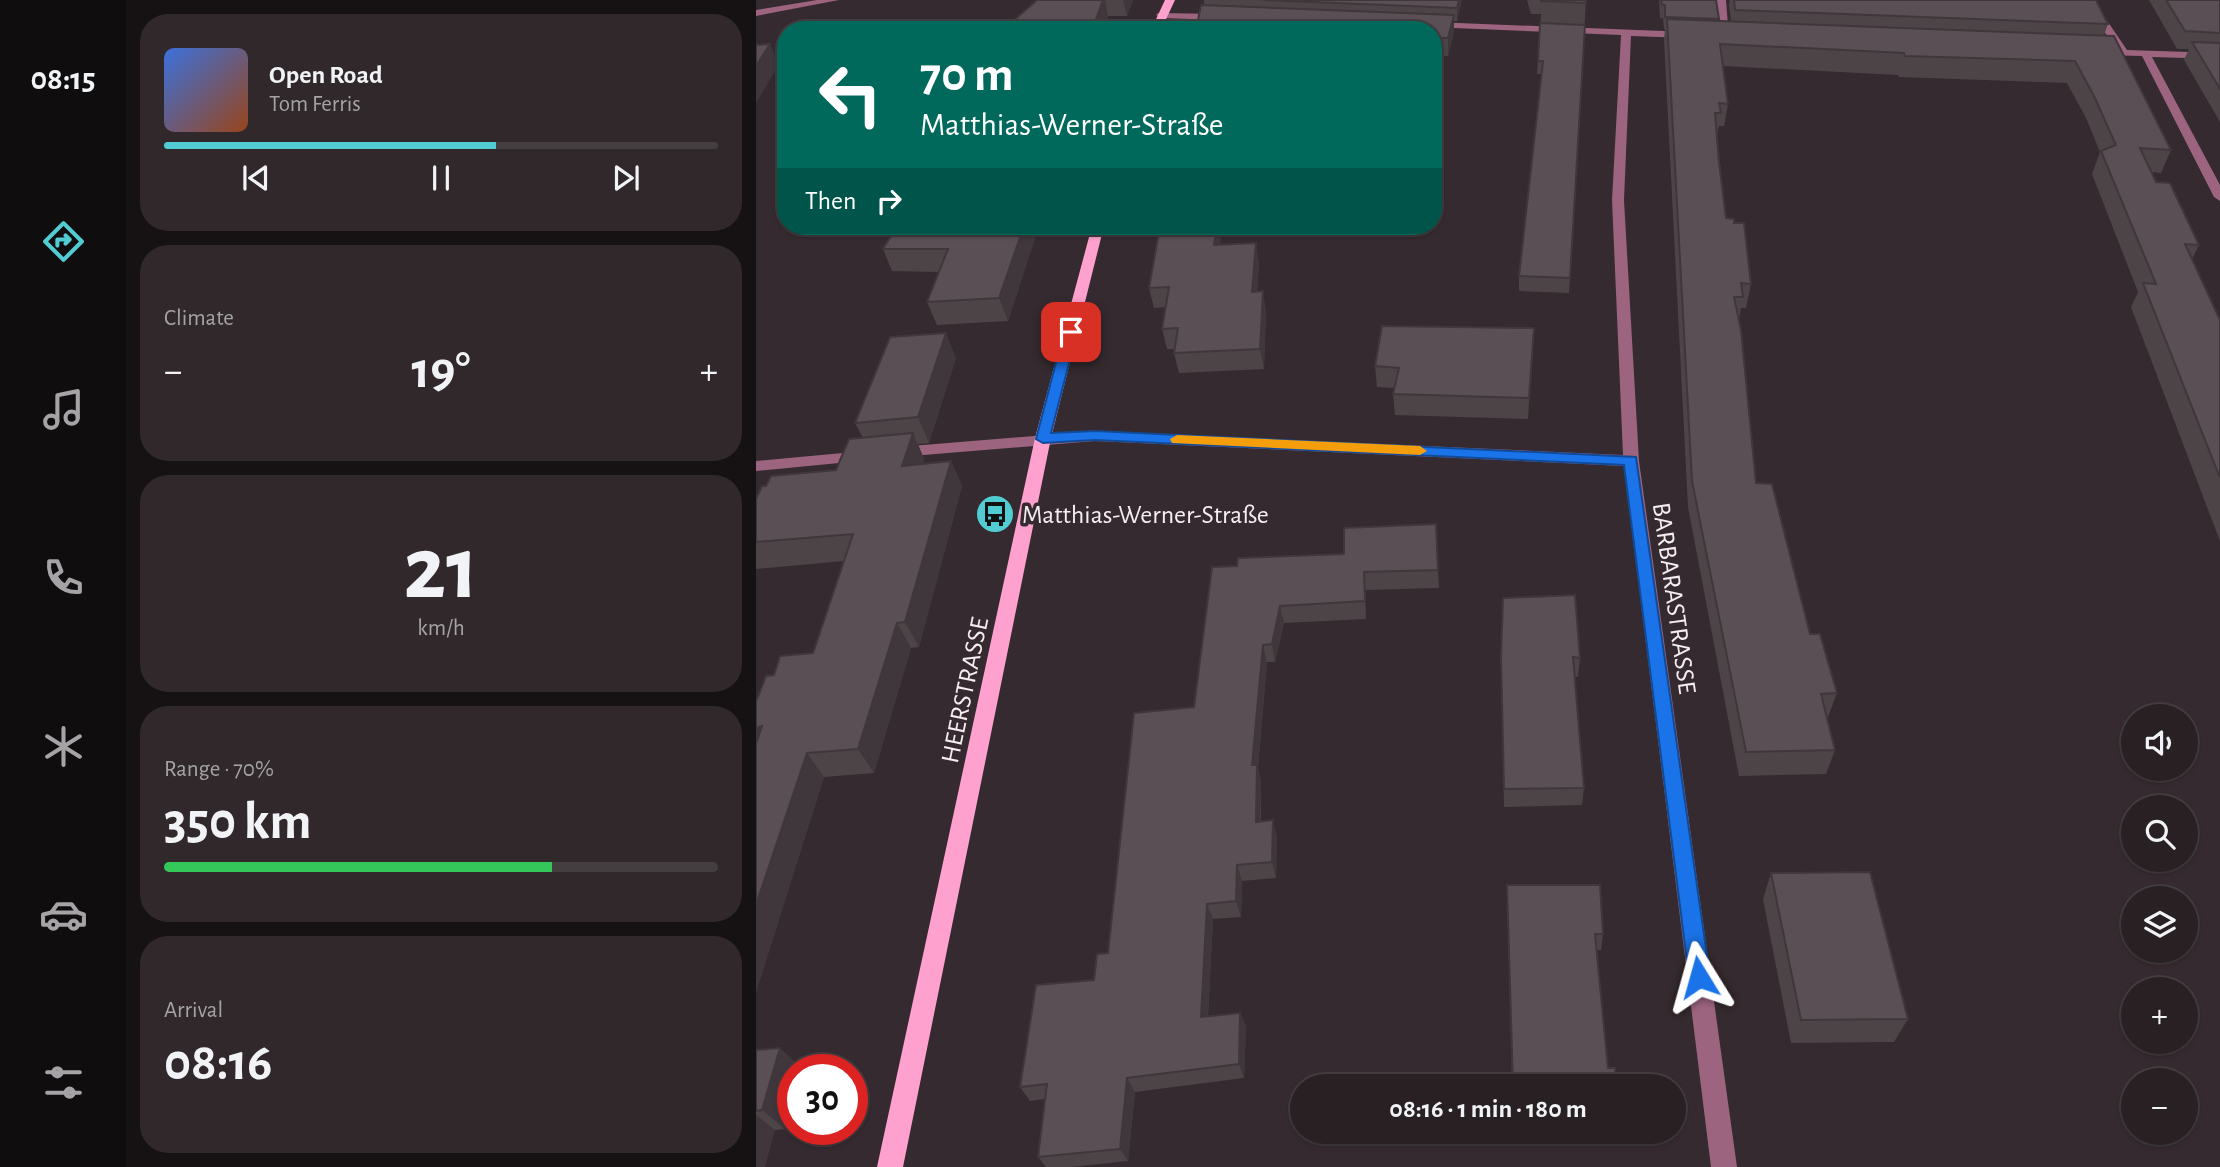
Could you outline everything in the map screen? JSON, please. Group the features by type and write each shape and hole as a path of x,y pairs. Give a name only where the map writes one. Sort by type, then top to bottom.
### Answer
{"main road":[{"path":"1159,21 1170,0"},
{"name":"HEERSTRASSE","path":"890,1167 1043,439 1096,235"}],"street":[{"path":"756,13 834,0"},
{"path":"1721,0 1725,37"},
{"path":"2088,0 2123,52"},
{"path":"1161,15 1229,17"},
{"path":"1442,26 1700,36"},
{"name":"BARBARASTRASSE","path":"1626,33 1618,200 1630,461 1724,1167"},
{"path":"1713,36 1739,37"},
{"path":"2095,51 2220,56"},
{"path":"2144,53 2220,197"},
{"path":"756,466 1095,436 1630,461"}],"building":[{"path":"1037,0 1103,0 1095,21 1013,21"},
{"path":"1263,0 1459,0 1457,8"},
{"path":"1586,0 1586,3 1541,1"},
{"path":"1661,0 1716,0 1719,19 1665,17 1665,5 1662,5"},
{"path":"1734,0 2096,0 2108,24 1735,10"},
{"path":"2166,0 2220,0 2220,33 2185,31"},
{"path":"1201,5 1454,15 1448,38 1442,38 1442,21 1198,21"},
{"path":"1667,19 2114,36 2171,150 2140,148 2156,182 2170,183 2199,245 2185,244 2220,320 2220,478 2143,283 2156,284 2101,151 2116,145 2075,61 1905,56 1904,53 1720,44 1728,104 1719,103 1721,113 1715,113 1726,218 1734,219 1734,223 1744,223 1751,284 1741,283 1743,297 1734,297 1741,330 1756,483 1772,484 1810,634 1820,634 1837,693 1821,694 1835,750 1746,752 1692,481"},
{"path":"1540,23 1585,25 1570,278 1519,276 1543,61 1538,61"},
{"path":"2192,42 2220,43 2220,89"},
{"path":"770,44 756,66 756,45"},
{"path":"892,235 1021,235 999,298 927,302 948,249 883,249"},
{"path":"1158,235 1216,235 1214,245 1256,243 1252,292 1263,291 1260,349 1174,353 1178,328 1162,329 1169,287 1149,288"},
{"path":"1382,326 1534,328 1529,398 1393,394 1399,368 1375,366"},
{"path":"946,333 918,417 855,423 890,337"},
{"path":"913,433 902,466 951,461 905,622 897,623 858,749 807,753 756,905 756,744 762,726 756,728 756,702 766,676 774,675 780,656 813,653 853,534 756,542 756,499 771,476 836,470 849,439"},
{"path":"1436,524 1438,570 1364,572 1365,601 1280,606 1272,644 1263,645 1252,765 1257,765 1256,822 1273,820 1272,862 1237,865 1236,901 1207,904 1201,1017 1240,1013 1239,1064 1127,1078 1120,1149 1038,1157 1047,1084 1020,1087 1036,985 1094,980 1097,954 1108,953 1134,713 1194,707 1212,567 1237,566 1238,558 1344,554 1344,528"},
{"path":"1575,595 1580,658 1573,657 1584,788 1504,789 1501,657 1503,598"},
{"path":"1870,872 1908,1019 1801,1020 1771,873"},
{"path":"1507,885 1600,885 1603,934 1595,934 1608,1068 1615,1068 1616,1074 1513,1074"},
{"path":"780,1048 762,1110 756,1111 756,1050"}],"slow traffic":[{"path":"1177,439 1420,451"}],"place":[{"name":"Matthias-Werner-Straße","path":"995,514"}],"route":[{"path":"1071,332 1043,439 1095,436 1630,461 1699,977"}]}
